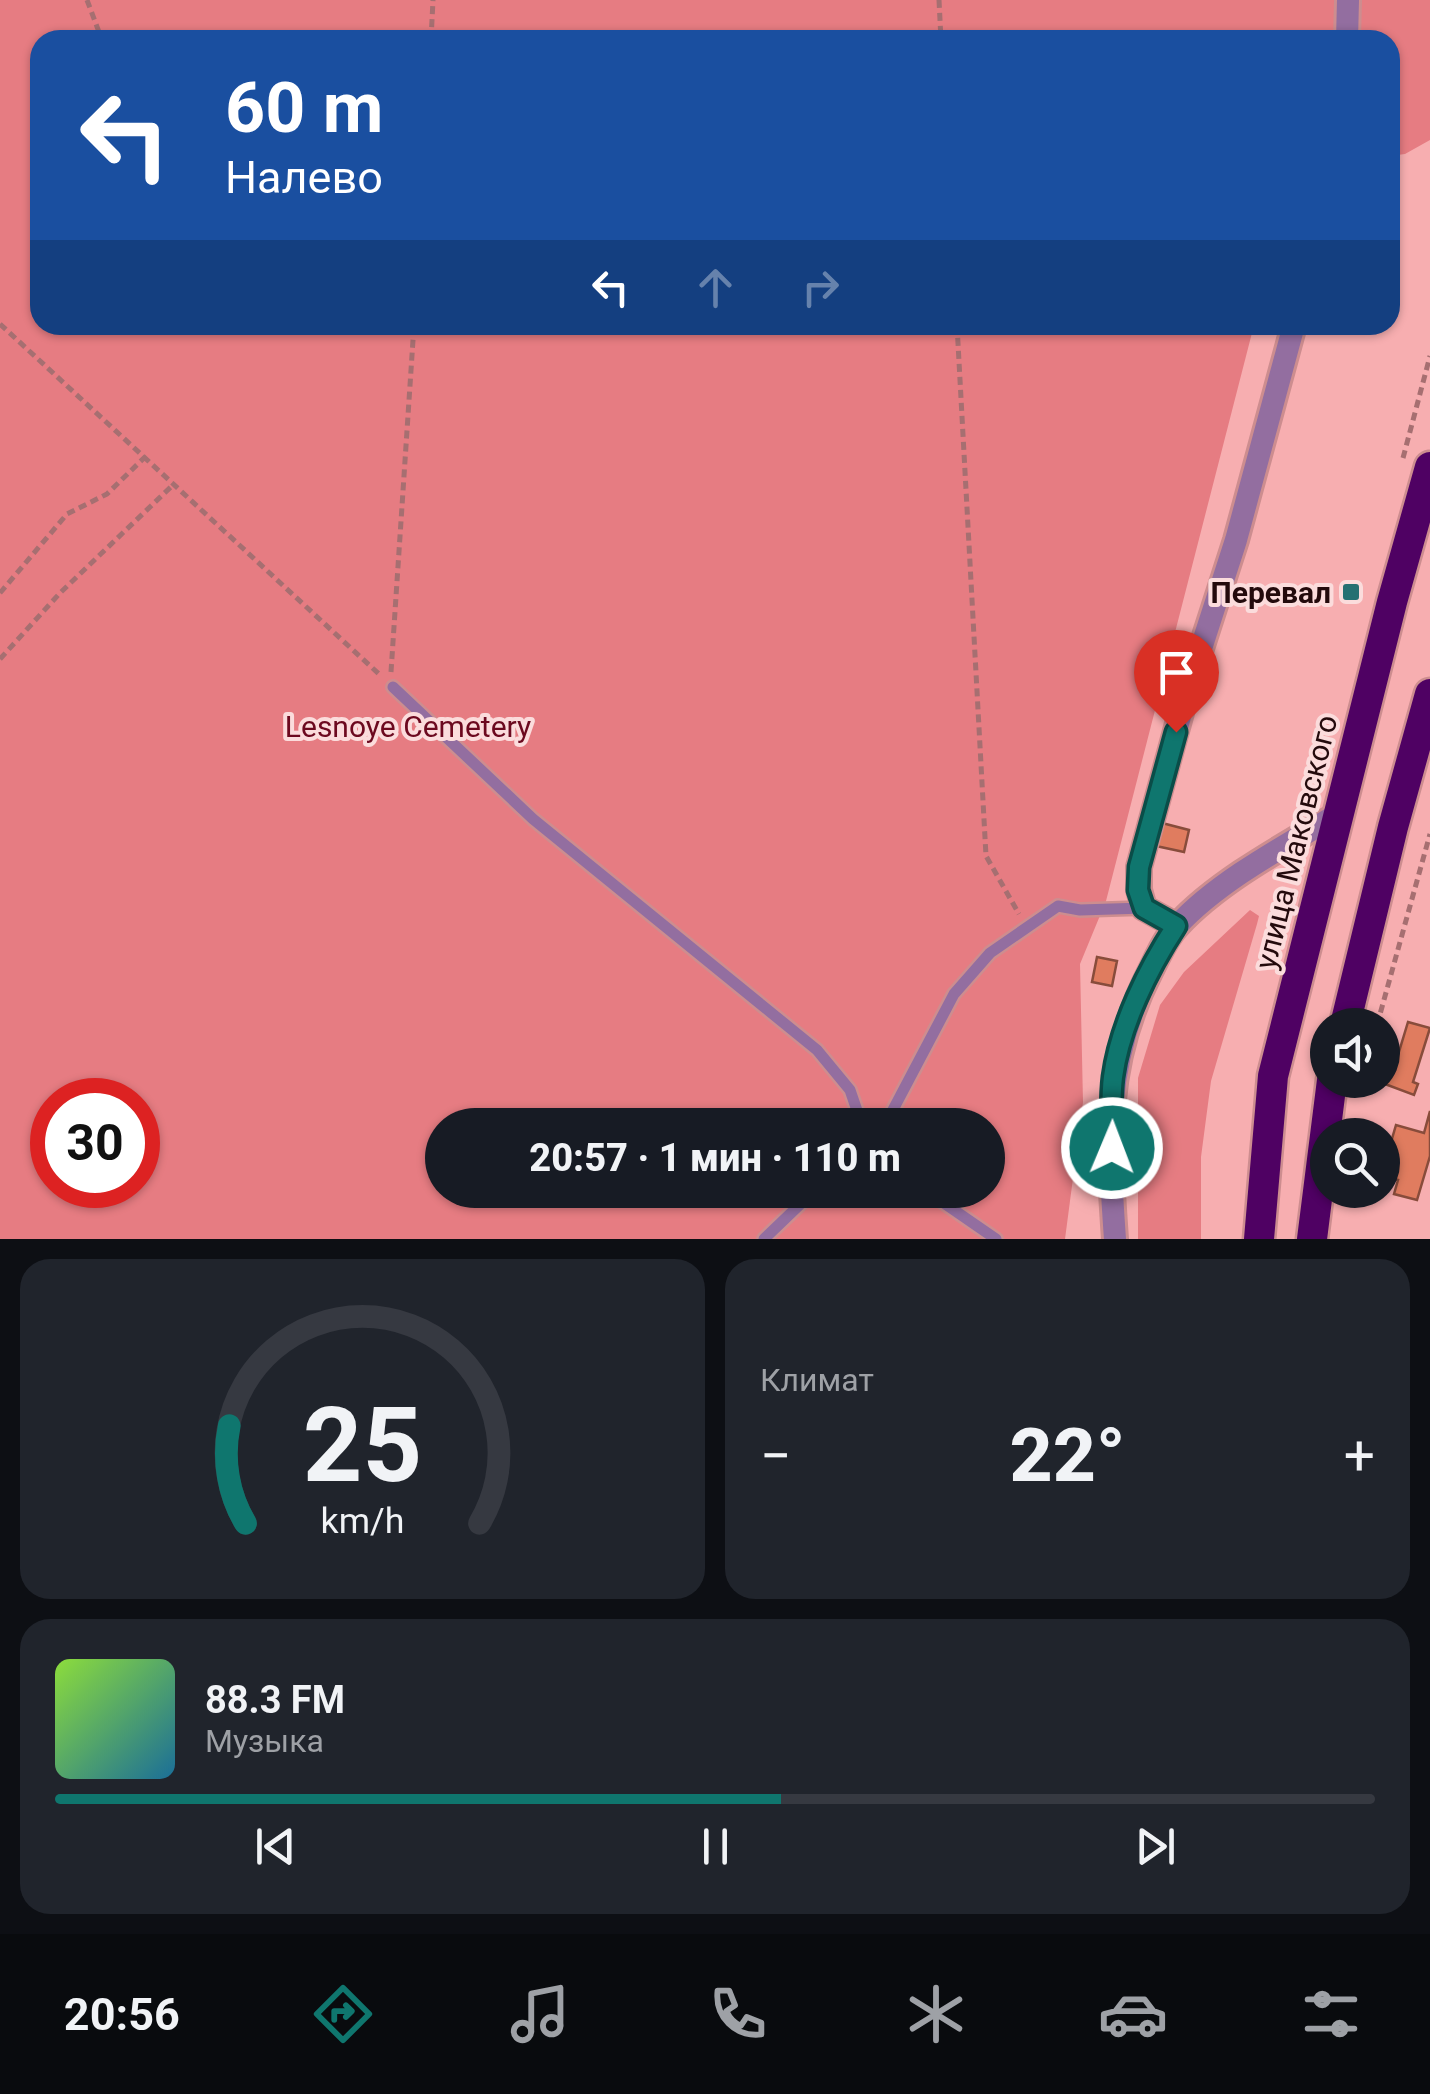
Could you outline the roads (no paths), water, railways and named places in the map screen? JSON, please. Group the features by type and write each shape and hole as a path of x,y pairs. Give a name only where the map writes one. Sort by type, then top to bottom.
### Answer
{"highway":[{"name":"улица Маковского","path":"1259,1239 1273,1076 1392,602 1430,467"},
{"path":"1349,1008 1392,827 1430,694"},
{"path":"1312,1239 1330,1098"}],"street":[{"path":"1347,30 1348,0"},
{"path":"1176,926 1144,908 1138,890 1139,867 1185,698 1236,540 1291,335"},
{"path":"1114,1239 1113,1076 1124,1035 1146,981 1176,926 1242,874 1340,813"}],"lane":[{"path":"393,687 533,819 817,1050 850,1090 856,1108"},
{"path":"894,1108 954,994 990,953 1058,906 1080,910 1144,908"},
{"path":"764,1239 796,1208"},
{"path":"951,1208 996,1239"}],"place":[{"name":"Перевал","path":"1351,592"}],"park label":[{"name":"Lesnoye Cemetery","path":"408,726"}]}
